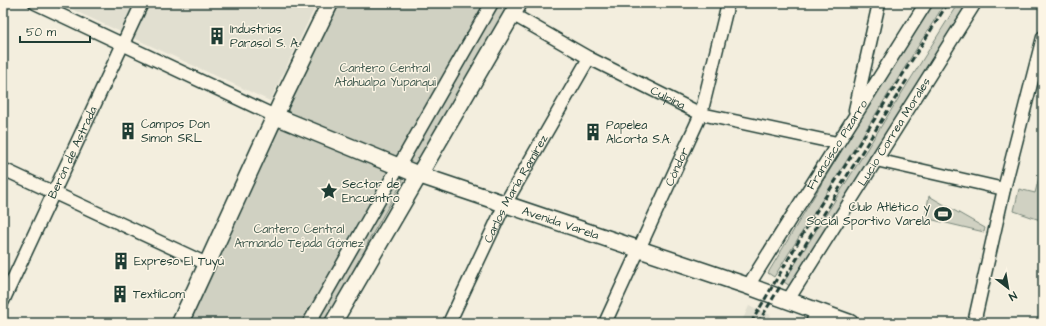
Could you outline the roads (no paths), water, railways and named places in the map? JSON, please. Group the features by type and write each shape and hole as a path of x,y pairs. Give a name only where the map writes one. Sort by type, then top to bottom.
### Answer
{"main road":[{"path":"180,323 275,116 330,3"},
{"path":"333,323 516,9"},
{"name":"Avenida Varela","path":"275,116 419,175 788,300 814,317 850,323"}],"street":[{"path":"36,3 275,116"},
{"name":"Berón de Astrada","path":"3,302 142,3"},
{"path":"309,323 492,3"},
{"name":"Cóndor","path":"604,323 701,114 728,3"},
{"path":"853,119 879,3"},
{"name":"Francisco Pizarro","path":"748,286 926,3"},
{"name":"Lucio Correa Morales","path":"788,300 975,3"},
{"name":"Culpina","path":"516,9 589,58 701,114 838,143"},
{"path":"974,323 1004,189 1043,38"},
{"name":"Carlos María Ramírez","path":"449,323 505,204 589,58"},
{"path":"876,160 1004,189"},
{"path":"3,169 207,264"}],"railway":[{"path":"751,323 814,215 948,3"},
{"path":"758,323 908,78"}],"place":[{"name":"Industrias Parasol S. A.","path":"217,36"},
{"name":"Campos Don Simon SRL","path":"128,131"},
{"name":"Papelea Alcorta S.A.","path":"593,132"},
{"name":"Sector de Encuentro","path":"329,191"},
{"name":"Club Atlético y Social Sportivo Varela","path":"943,214"},
{"name":"Expreso El Tuyú","path":"121,261"},
{"name":"Textilcom","path":"120,294"}],"park label":[{"name":"Cantero Central Atahualpa Yupanqui","path":"385,75"},
{"name":"Cantero Central Armando Tejada Gómez","path":"299,236"}]}
